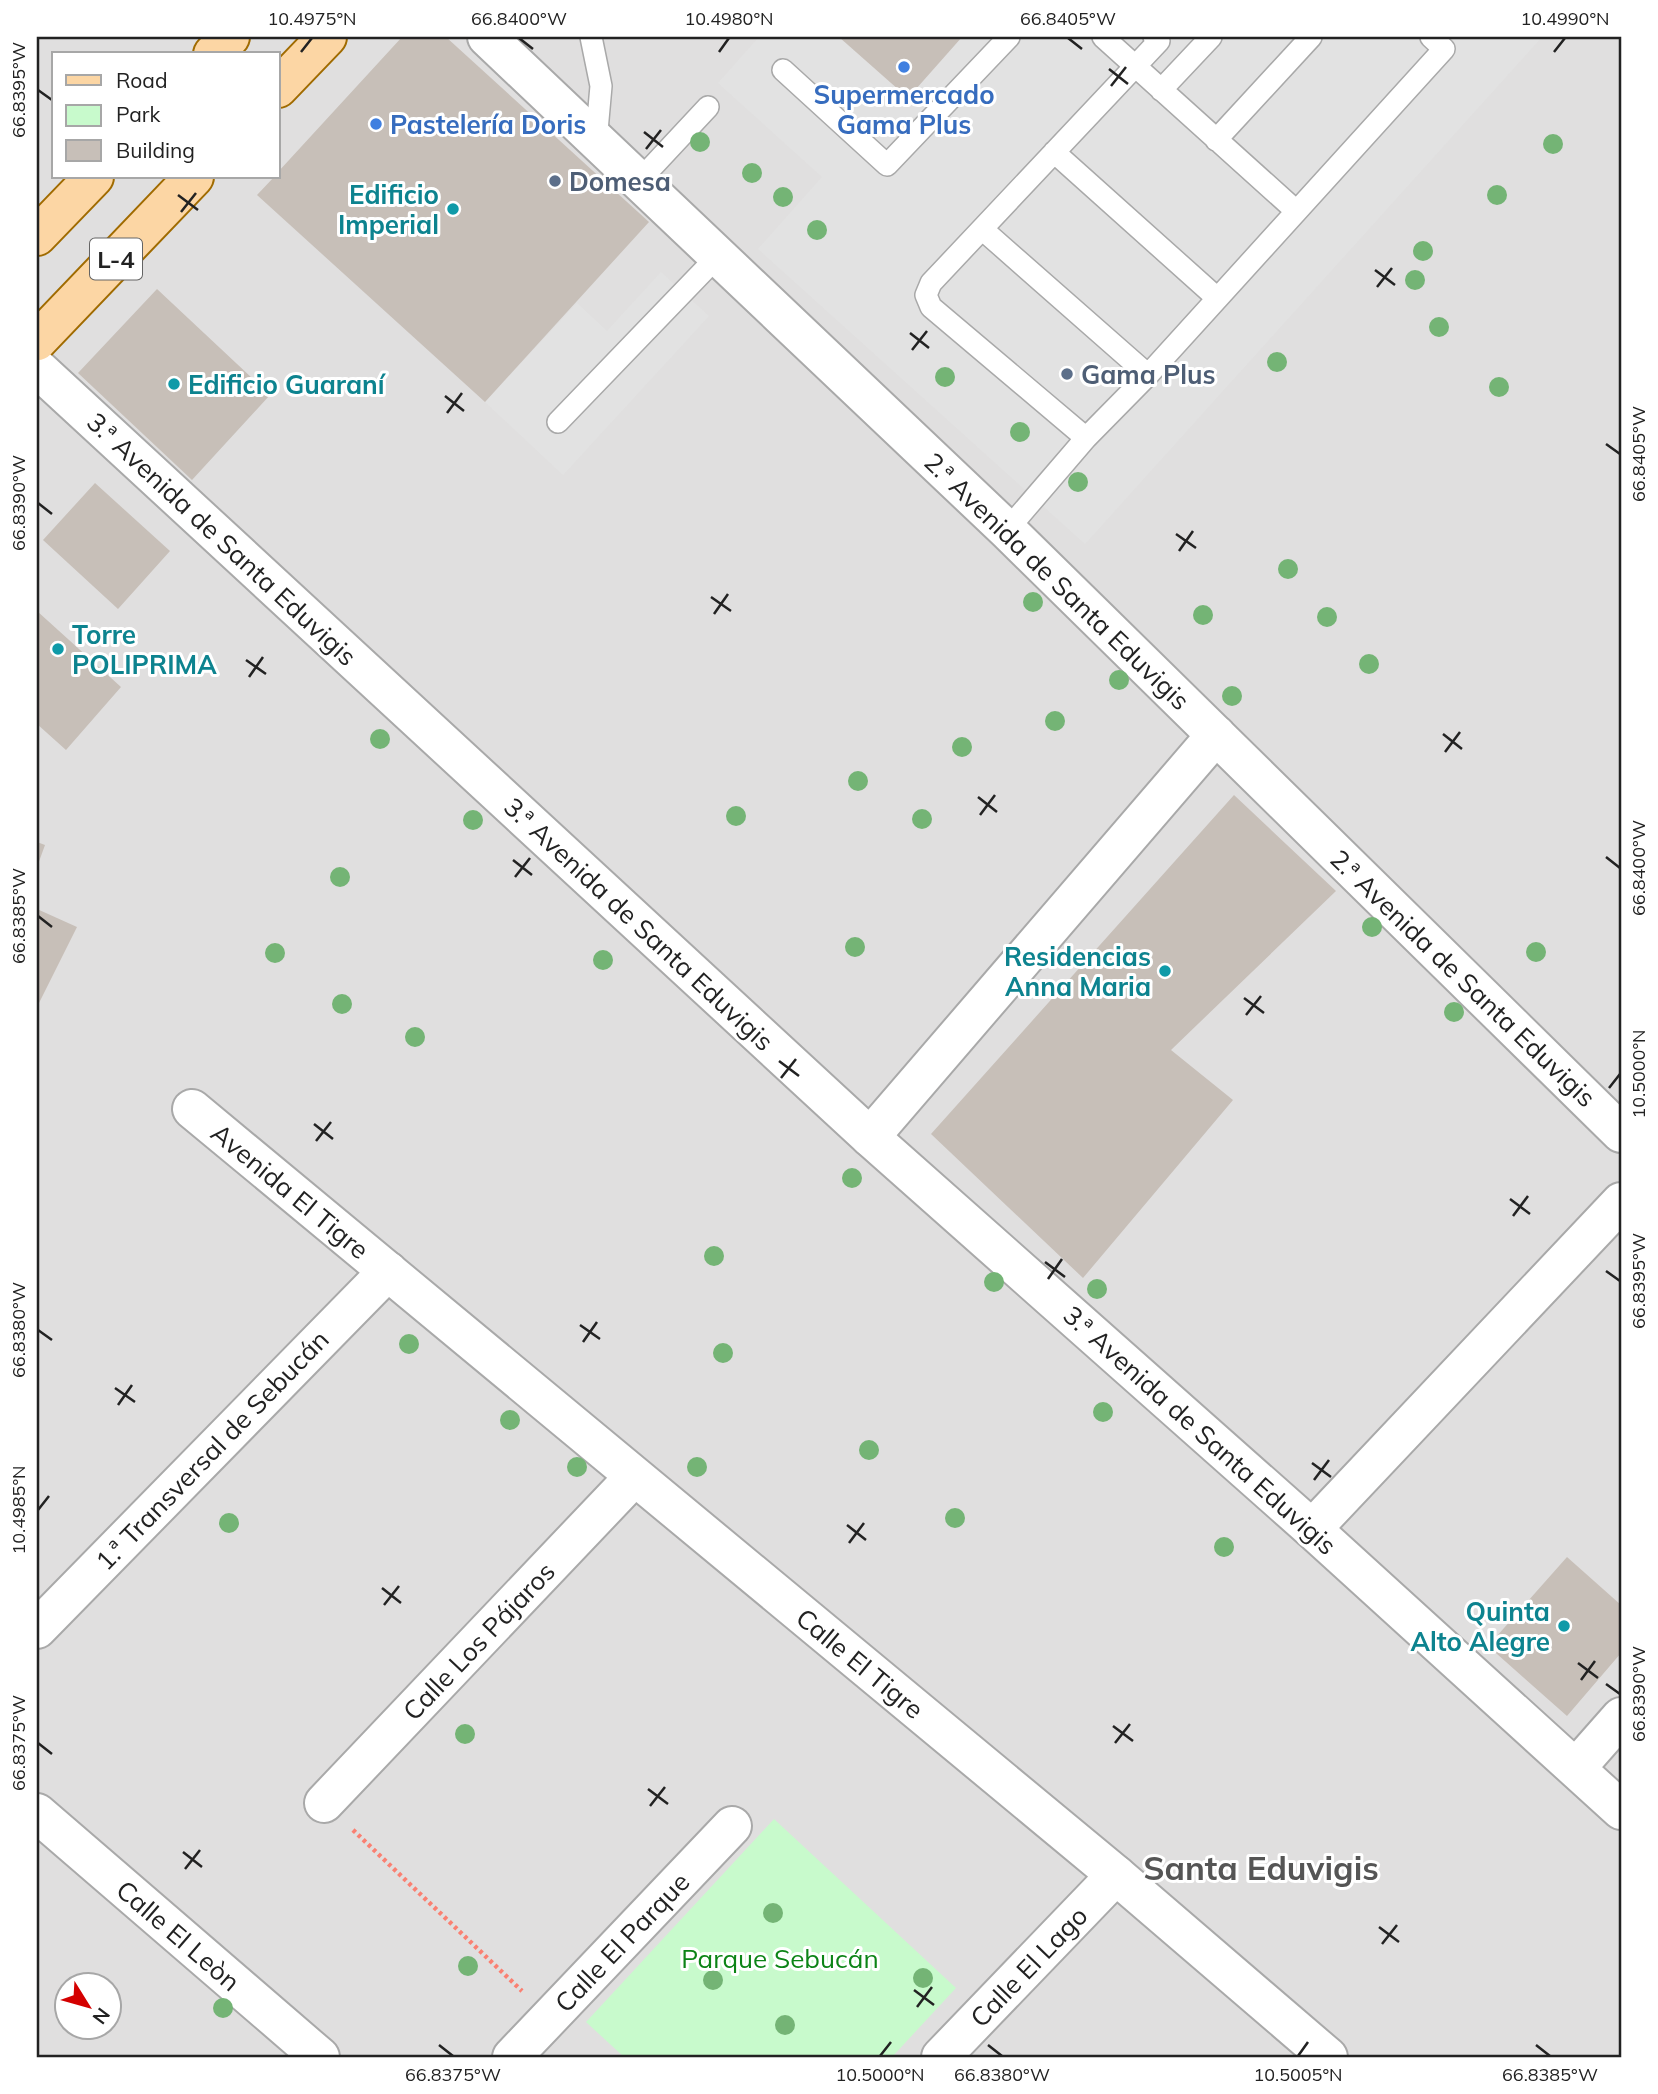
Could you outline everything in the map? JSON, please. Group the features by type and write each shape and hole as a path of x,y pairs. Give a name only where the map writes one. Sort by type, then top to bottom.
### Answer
{"main road":[{"path":"215,52 230,37"},
{"path":"280,86 327,37"},
{"path":"37,236 93,178"},
{"name":"L-4","path":"37,341 193,178"}],"street":[{"name":"2.ª Avenida de Santa Eduvigis","path":"487,37 1007,530 1621,1133"},
{"name":"3.ª Avenida de Santa Eduvigis","path":"37,368 870,1137 1312,1529 1621,1810"},
{"path":"870,1137 1216,735"},
{"name":"Avenida El Tigre","path":"192,1109 388,1271"},
{"path":"1312,1529 1621,1202"},
{"name":"Calle El Tigre","path":"388,1271 1116,1875 1328,2057"},
{"name":"1.ª Transversal de Sebucán","path":"37,1629 388,1271"},
{"name":"Calle Los Pájaros","path":"324,1803 634,1477"},
{"path":"1577,1768 1621,1717"},
{"name":"Calle El Leòn","path":"37,1813 320,2057"},
{"name":"Calle El Parque","path":"512,2057 732,1826"},
{"name":"Calle El Lago","path":"941,2057 1116,1875"}],"lane":[{"path":"591,37 601,86 596,142"},
{"path":"783,70 887,165 1009,37"},
{"path":"1103,37 1295,210"},
{"path":"1086,438 931,307 926,295 931,284 1159,41 1154,37"},
{"path":"1161,90 1211,37"},
{"path":"1216,140 1311,37"},
{"path":"1007,530 1086,438 1148,375 1217,298 1443,41"},
{"path":"638,182 708,107"},
{"path":"1054,152 1217,298"},
{"path":"982,229 1148,375"},
{"path":"558,422 717,257"}],"path":[{"path":"324,1803 549,2017"}],"shaded area":[{"path":"37,37 1621,37 1621,2057 37,2057"},
{"name":"Gama Plus","path":"759,37 839,37 908,98 962,37 1542,37 1085,544 758,249 822,177 718,83"},
{"path":"661,272 709,316 563,475 485,402 577,303 607,331"}],"green space":[{"name":"Parque Sebucán","path":"774,1819 956,1988 892,2057 624,2057 586,2022"}],"building":[{"name":"Edificio Imperial","path":"402,37 446,37 649,222 485,402 257,195 273,178 280,178 280,170"},
{"name":"Supermercado Gama Plus","path":"839,37 962,37 908,98"},
{"name":"Edificio Guaraní","path":"157,289 270,395 192,480 78,373"},
{"path":"95,483 170,551 118,609 43,540"},
{"name":"Torre POLIPRIMA","path":"37,611 121,687 66,750 37,724"},
{"name":"Residencias Anna Maria","path":"1234,795 1336,891 1171,1050 1233,1100 1083,1278 931,1134"},
{"path":"37,842 45,845 37,867"},
{"path":"37,909 77,927 37,1007"},
{"name":"Quinta Alto Alegre","path":"1567,1557 1621,1605 1621,1653 1567,1716 1488,1646"}],"place":[{"name":"Supermercado Gama Plus","path":"904,67"},
{"name":"Pastelería Doris","path":"376,124"},
{"name":"Domesa","path":"555,181"},
{"name":"Edificio Imperial","path":"453,209"},
{"name":"Gama Plus","path":"1067,374"},
{"name":"Edificio Guaraní","path":"174,384"},
{"name":"Torre POLIPRIMA","path":"58,649"},
{"name":"Residencias Anna Maria","path":"1165,971"},
{"name":"Quinta Alto Alegre","path":"1564,1626"}],"district":[{"name":"Santa Eduvigis","path":"1261,1867"}]}
